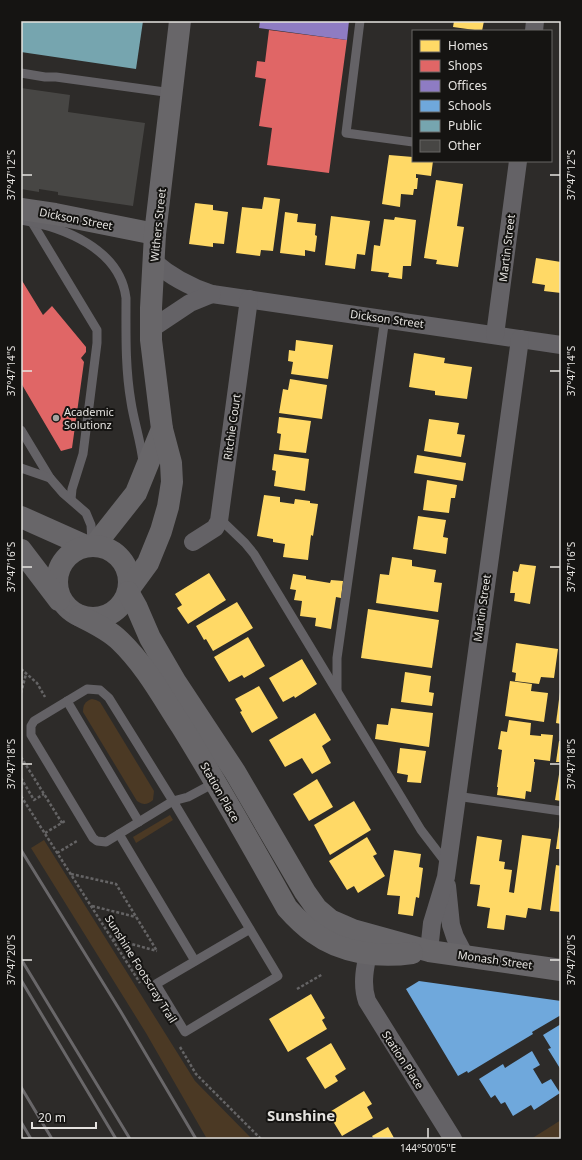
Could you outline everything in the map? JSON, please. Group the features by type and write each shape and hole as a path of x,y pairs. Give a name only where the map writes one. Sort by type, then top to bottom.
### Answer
{"main road":[{"name":"Withers Street","path":"128,590 148,563 161,531 168,507 172,473 171,463 162,429 151,340 151,329 155,234 180,21"},
{"name":"Dickson Street","path":"25,215 63,215 155,234"},
{"name":"Withers Street","path":"91,546 133,498 144,476 162,429"},
{"path":"21,517 91,546 107,548 118,555 126,565 129,577 128,590 121,605 109,614 94,618 74,612 53,593 21,550"},
{"path":"74,612 61,599 57,588 58,569 69,554 80,548 91,546"},
{"name":"Station Place","path":"128,590 150,638 175,681 235,772 304,892 317,909 330,920 370,945"},
{"name":"Station Place","path":"74,612 111,634 120,641 136,659 163,697 216,782 287,908 314,934 324,940 346,949 370,945"},
{"path":"216,782 235,772"},
{"name":"Monash Street","path":"370,945 399,955 429,951 561,970"}],"street":[{"name":"Martin Street","path":"495,336 518,162"},
{"name":"Dickson Street","path":"153,261 167,273 181,281 212,294 385,318 561,345"},
{"name":"Dickson Street","path":"151,329 190,303 212,294"},
{"name":"Ritchie Court","path":"220,519 249,299"},
{"name":"Martin Street","path":"429,951 432,922 447,871 456,796 520,339"},
{"path":"193,542 215,528 220,519"},
{"name":"Martin Street","path":"447,871 451,925 455,937 465,956"},
{"name":"Station Place","path":"370,945 363,983 367,1001 453,1139"}],"lane":[{"path":"360,21 346,133 412,142"},
{"path":"21,73 45,77 56,76 172,93"},
{"path":"25,215 87,243 102,255 120,275 125,289 126,298 125,348 128,387 133,418 143,460 144,476"},
{"path":"25,215 97,330 97,342 84,451 72,489 71,499"},
{"path":"337,691 337,658 385,318"},
{"path":"21,430 50,478 83,509 88,517 92,528 91,546"},
{"path":"21,468 50,478"},
{"path":"220,519 245,543 254,554 447,871"},
{"path":"216,782 188,797 173,801 106,842 101,842 93,838 90,834 32,735 30,731 31,726 34,721 87,689 100,690 105,693 173,801 250,929 278,976 184,1032 156,984 250,929"},
{"path":"67,701 139,822"},
{"path":"456,796 561,811"},
{"path":"119,834 195,961"}],"path":[{"path":"21,669 36,683 47,701"},
{"path":"21,693 26,674"},
{"path":"21,757 62,823"},
{"path":"21,778 34,800 44,794"},
{"name":"Sunshine Footscray Trail","path":"21,796 142,986"},
{"path":"57,853 90,834"},
{"path":"71,874 116,884 157,952 113,939"},
{"path":"92,906 136,917"},
{"path":"297,989 323,974"},
{"path":"180,1047 196,1074 261,1139"}],"shaded area":[{"path":"92,699 100,702 154,791 153,800 149,803 143,804 137,801 83,712 83,707 85,704"},
{"path":"170,815 173,820 136,843 133,837"},
{"path":"44,840 195,1081 252,1139 207,1139 146,1033 31,848"},
{"path":"561,1120 561,1139 531,1139"}],"building: Homes":[{"path":"454,21 484,21 482,30 453,27"},
{"path":"389,155 412,157 412,162 433,162 431,176 416,174 416,178 418,178 417,189 414,189 413,195 401,194 400,207 382,204"},
{"path":"436,180 463,184 457,226 464,227 458,267 436,264 437,260 424,258"},
{"path":"264,197 280,199 273,251 261,250 260,256 236,253 242,207 262,209"},
{"path":"195,203 213,205 213,210 228,212 224,244 213,243 213,247 189,244"},
{"path":"285,212 298,214 297,222 316,224 315,235 317,236 315,252 305,250 305,256 280,253"},
{"path":"331,216 370,221 365,255 357,254 355,269 325,265"},
{"path":"395,217 416,220 411,266 403,266 402,279 388,277 389,273 371,271 374,245 380,246 384,219 394,220"},
{"path":"536,258 561,262 561,293 544,291 545,285 532,283"},
{"path":"296,340 333,345 328,379 291,374 293,362 288,361 289,350 295,351"},
{"path":"414,353 445,358 444,363 472,367 467,399 435,395 435,391 409,387"},
{"path":"290,379 327,385 322,419 279,413 283,389 288,390"},
{"path":"279,417 311,421 306,453 279,450 281,434 277,433"},
{"path":"429,419 459,423 457,434 465,435 461,457 424,451"},
{"path":"274,454 309,459 305,491 274,486 276,471 272,470"},
{"path":"417,455 466,463 463,481 414,473"},
{"path":"427,480 457,485 455,498 451,498 449,513 423,510"},
{"path":"264,495 280,497 280,502 294,504 295,499 310,501 310,503 318,504 313,536 311,535 308,560 283,557 285,544 273,542 273,539 257,536"},
{"path":"418,516 446,520 443,537 448,538 446,554 413,549"},
{"path":"392,557 412,560 412,566 436,570 434,582 442,583 438,612 376,603 380,574 389,575"},
{"path":"520,564 536,566 530,604 514,601 515,593 510,593 513,571 518,572"},
{"path":"209,573 226,600 188,624 177,608 182,605 175,594"},
{"path":"293,574 306,576 306,579 330,583 331,580 343,581 341,598 336,597 331,629 315,626 316,618 300,616 302,601 294,600 296,590 290,589"},
{"path":"237,602 253,628 213,651 206,639 204,640 196,626"},
{"path":"368,609 439,620 432,668 361,658"},
{"path":"248,637 265,666 244,678 242,675 229,682 214,657"},
{"path":"516,643 558,649 554,678 541,677 539,684 515,681 516,673 512,672"},
{"path":"302,659 317,684 295,698 294,696 283,702 269,678"},
{"path":"405,672 431,676 429,692 434,693 432,706 401,702"},
{"path":"510,681 532,684 531,691 548,693 544,722 505,716"},
{"path":"259,686 278,718 252,733 240,712 242,711 235,699"},
{"path":"561,692 561,724 556,723"},
{"path":"391,708 433,713 429,747 375,739 377,724 388,725"},
{"path":"315,713 331,740 322,746 331,763 312,774 302,758 285,767 269,740"},
{"path":"509,720 531,723 530,735 553,735 550,761 534,759 535,762 531,792 526,791 525,799 497,795 502,750 498,749 501,731 507,732"},
{"path":"559,741 561,741 561,762 556,762"},
{"path":"400,748 426,751 421,783 407,782 408,775 397,773"},
{"path":"561,768 561,801 555,800"},
{"path":"317,779 333,807 309,821 293,794"},
{"path":"354,801 371,830 330,855 314,825"},
{"path":"560,820 561,849 556,849"},
{"path":"522,835 551,839 541,910 528,908 526,918 506,915 504,930 487,928 490,908 477,906 480,885 470,884 477,836 502,840 499,861 505,862 504,869 512,870 509,892 514,893"},
{"path":"367,837 377,854 373,856 385,876 358,893 354,886 347,890 329,861"},
{"path":"394,850 421,854 419,867 423,868 419,898 416,897 413,916 398,914 400,896 387,895"},
{"path":"556,865 561,866 561,912 550,911"},
{"path":"311,994 325,1018 322,1020 327,1029 288,1052 269,1019"},
{"path":"331,1043 346,1069 335,1076 338,1081 325,1089 306,1058"},
{"path":"364,1091 372,1104 367,1107 373,1118 342,1136 328,1113"},
{"path":"388,1127 394,1138 374,1139 372,1136"}],"building: Shops":[{"path":"269,30 347,40 329,173 267,165 272,128 259,126 266,79 255,77 257,61 265,62"},
{"path":"21,279 43,315 52,306 86,347 86,352 81,358 84,362 72,448 61,451 21,383"}],"building: Offices":[{"path":"260,21 349,21 347,40 259,28"}],"building: Schools":[{"path":"419,981 561,1001 561,1015 532,1032 533,1034 468,1073 467,1071 458,1076 406,989"},
{"path":"561,1024 561,1070 548,1049 551,1048 543,1035"},
{"path":"532,1051 540,1065 533,1069 542,1084 551,1079 560,1093 534,1110 531,1105 513,1116 505,1102 501,1104 495,1095 491,1098 479,1079 503,1064 505,1068"}],"building: Public":[{"path":"21,21 143,21 136,69 21,52"}],"building: Other":[{"path":"21,88 70,95 68,112 145,123 133,206 58,195 58,192 39,189 39,192 21,189"}],"railway":[{"path":"21,850 121,1012 196,1139"},
{"path":"21,959 130,1139"},
{"path":"21,980 116,1139"},
{"path":"21,1087 52,1139"},
{"path":"21,1122 31,1139"}],"place":[{"name":"Academic Solutionz","path":"56,418"}],"district":[{"name":"Sunshine","path":"301,1116"}]}
